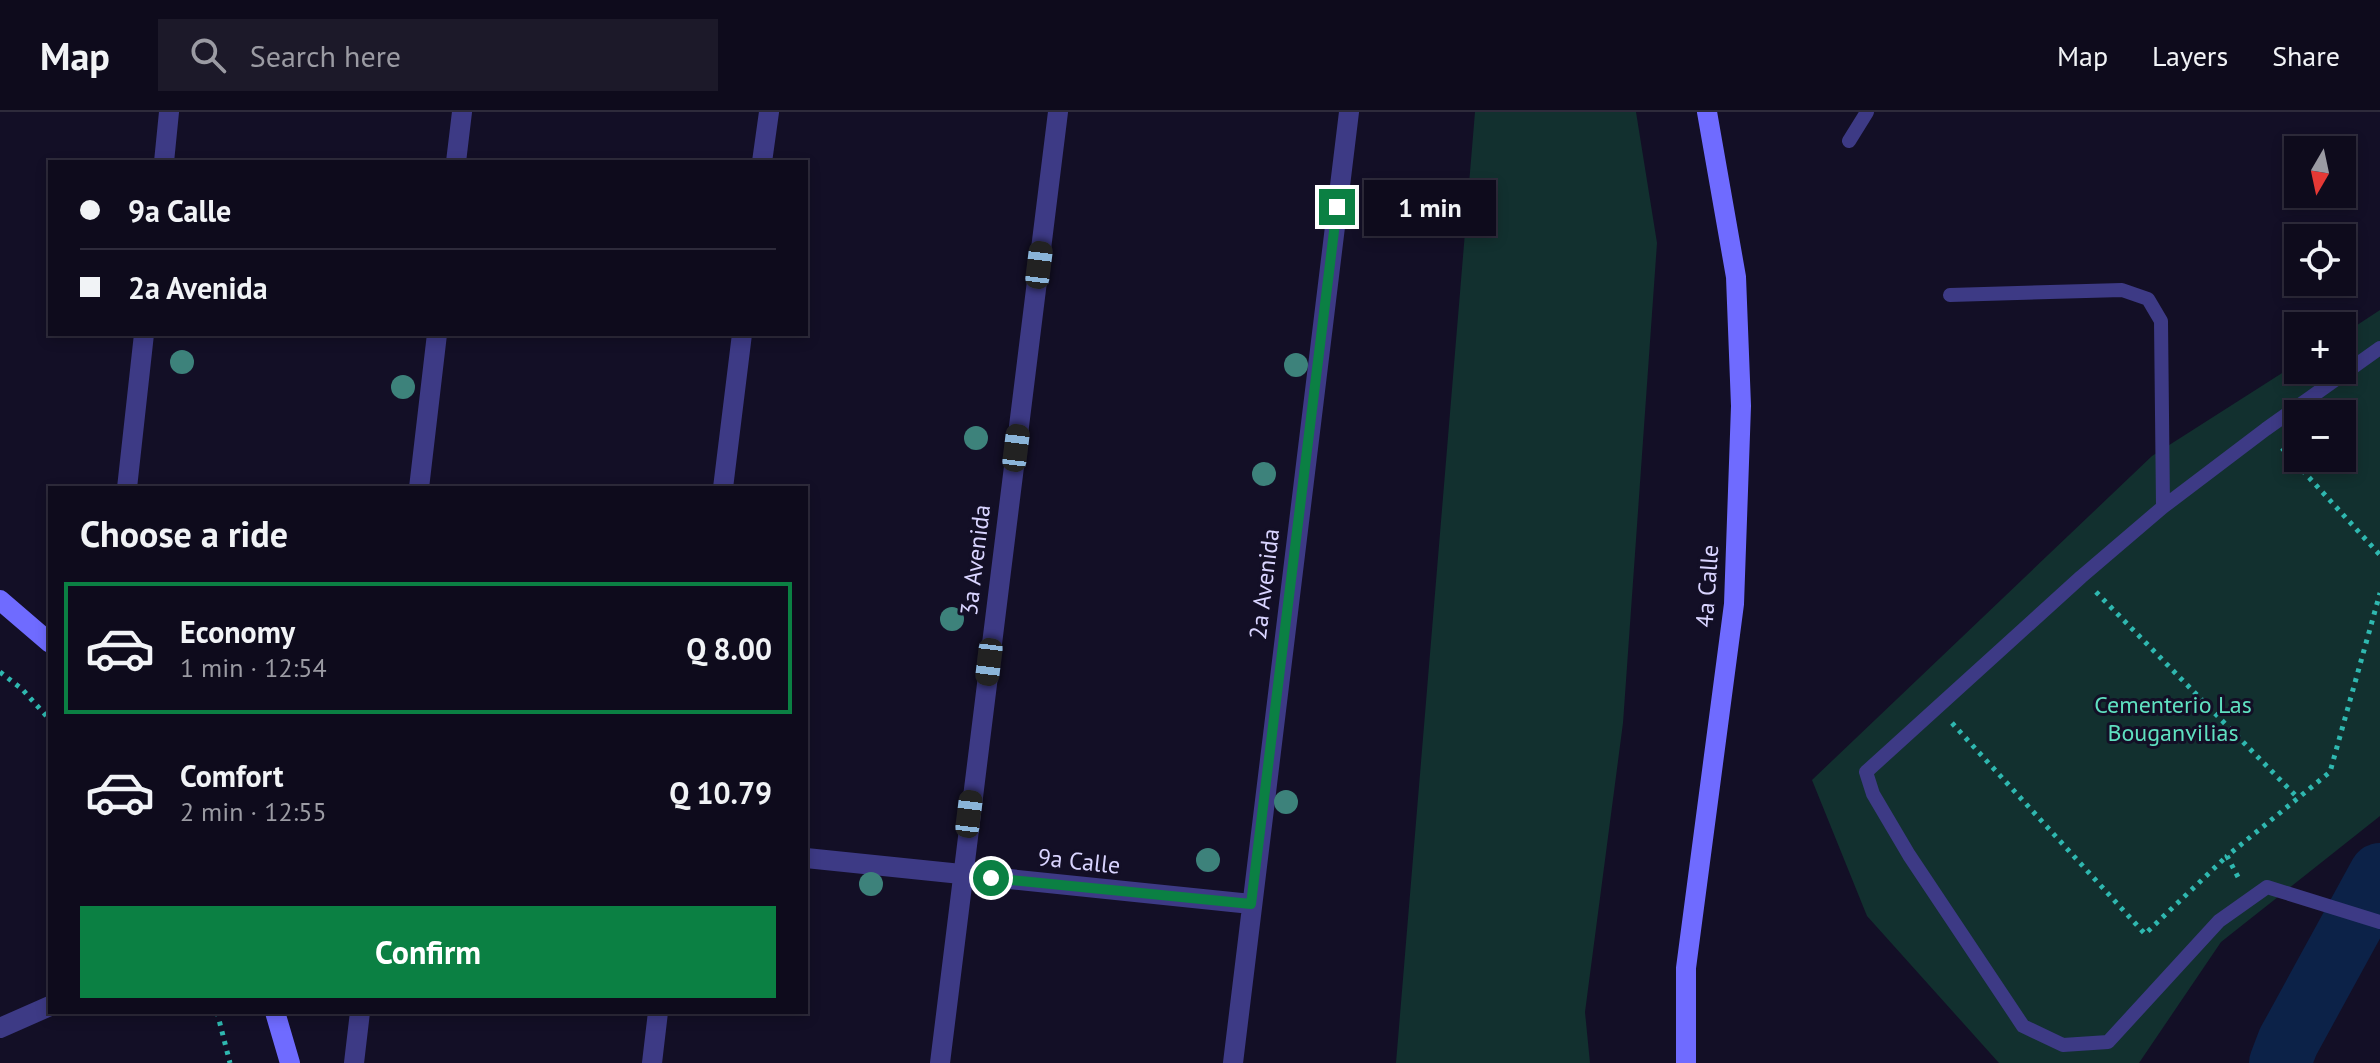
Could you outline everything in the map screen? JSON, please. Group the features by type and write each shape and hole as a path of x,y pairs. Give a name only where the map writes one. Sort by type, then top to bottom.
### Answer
{"main road":[{"name":"4a Calle","path":"1686,1063 1686,968 1734,604 1741,406 1736,277 1707,112"},
{"path":"0,600 48,641"},
{"path":"276,1014 290,1063"}],"street":[{"path":"164,160 169,112"},
{"path":"456,160 462,112"},
{"path":"762,160 769,112"},
{"name":"3a Avenida","path":"940,1063 1058,112"},
{"name":"2a Avenida","path":"1233,1063 1349,112"},
{"path":"127,486 144,336"},
{"path":"419,486 437,336"},
{"path":"723,486 742,336"},
{"name":"9a Calle","path":"808,858 1251,904"},
{"path":"0,1028 48,1007"},
{"path":"354,1063 360,1014"},
{"path":"652,1063 658,1014"}],"lane":[{"path":"1849,141 1867,112"},
{"path":"1950,295 2122,290 2148,299 2161,321 2163,507"},
{"path":"2380,348 2163,507 1866,772 1873,794 1909,855 2023,1026 2063,1045 2108,1042 2219,921 2267,887 2380,922"}],"path":[{"path":"2266,429 2380,555"},
{"path":"2081,577 2298,798"},
{"path":"1937,708 2145,934 2227,856 2330,772 2380,593"},
{"path":"0,672 22,689 48,718"},
{"path":"2227,856 2250,899"},
{"path":"218,1014 230,1063"}],"green space":[{"path":"1475,112 1636,112 1657,243 1623,723 1585,1012 1590,1063 1396,1063"},
{"name":"Cementerio Las Bouganvilias","path":"2380,310 2380,816 2221,942 2139,1063 1999,1063 1867,916 1812,780 2152,456 2284,372 2284,384 2356,384 2356,326"}],"waterway":[{"path":"2280,1063 2288,1042 2380,874"}],"route":[{"path":"991,878 1251,904 1337,207"}]}
